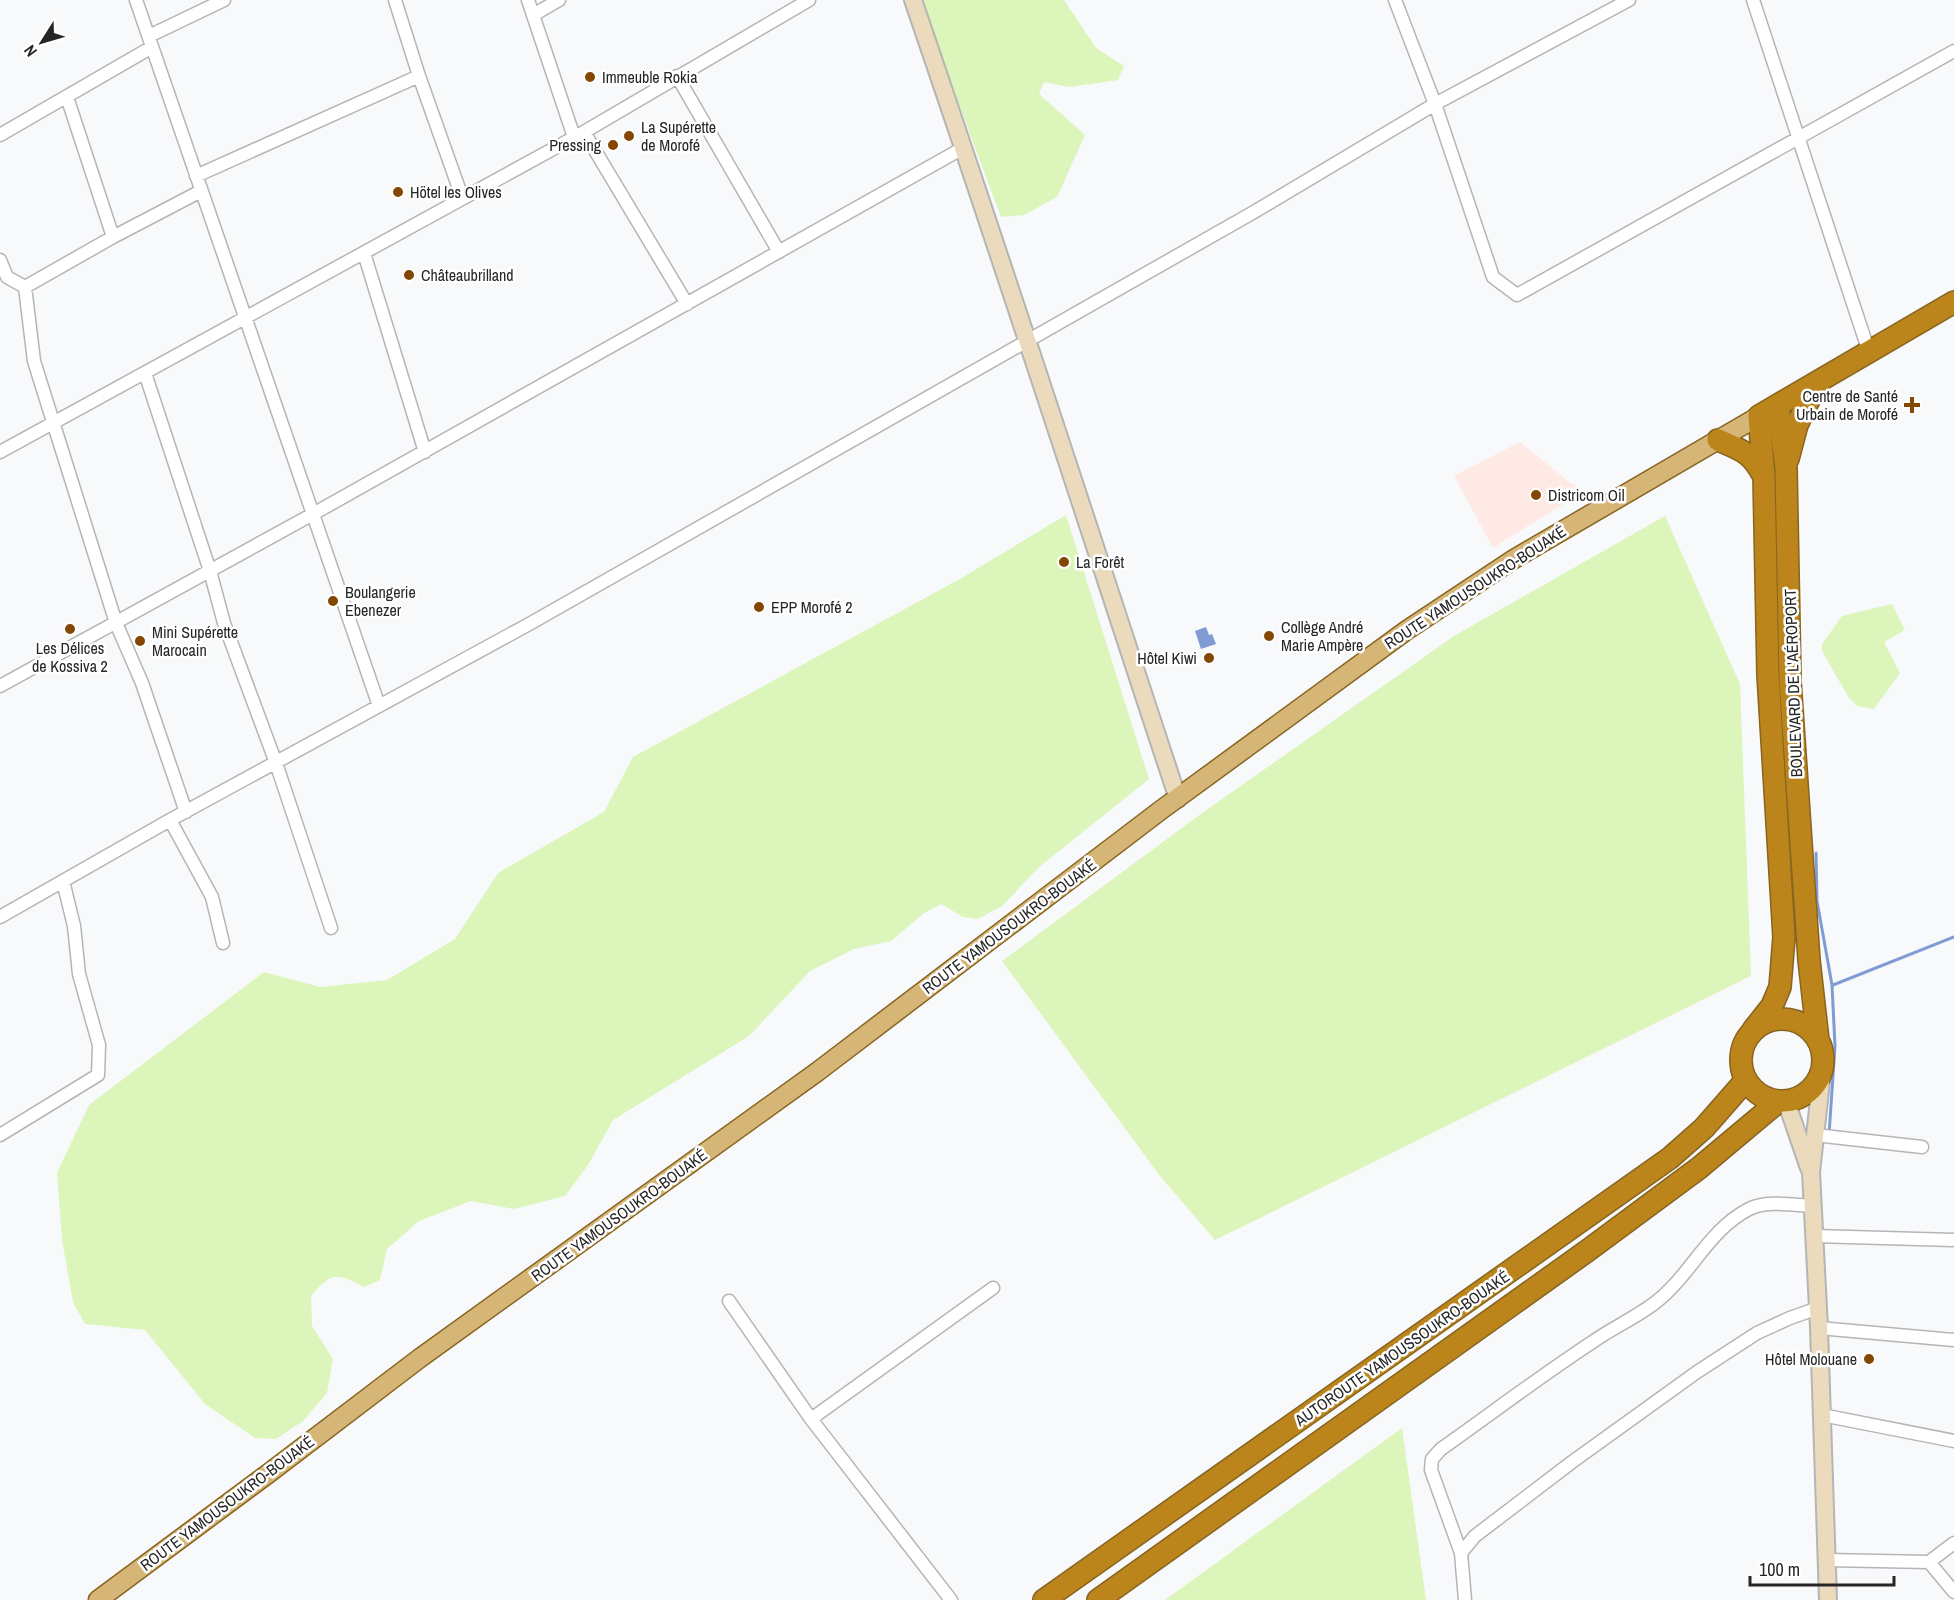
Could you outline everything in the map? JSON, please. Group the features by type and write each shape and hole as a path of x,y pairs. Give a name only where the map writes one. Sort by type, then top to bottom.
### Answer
{"highway":[{"name":"ROUTE YAMOUSOUKRO-BOUAKÉ","path":"1759,416 1954,302"},
{"path":"1786,468 1797,425 1817,383"},
{"name":"BOULEVARD DE L'AÉROPORT","path":"1778,406 1786,468 1790,681 1809,960 1818,1040"},
{"name":"BOULEVARD DE L'AÉROPORT","path":"1753,1030 1772,1006 1780,987 1784,937 1768,675 1764,476 1759,416"},
{"path":"1718,440 1740,449 1755,459 1764,476"},
{"path":"1775,1019 1788,1019 1806,1026 1818,1040 1824,1062 1822,1073 1805,1095 1793,1100 1782,1101 1760,1095 1746,1080 1741,1068 1741,1054 1745,1041 1753,1030 1763,1023 1775,1019"},
{"name":"AUTOROUTE YAMOUSSOUKRO-BOUAKÉ","path":"1044,1600 1670,1158 1704,1128 1746,1080"},
{"name":"AUTOROUTE YAMOUSSOUKRO-BOUAKÉ","path":"1098,1600 1587,1251 1699,1168 1782,1101"}],"main road":[{"name":"ROUTE YAMOUSOUKRO-BOUAKÉ","path":"98,1600 420,1358 818,1072 1161,810 1407,630 1514,559 1759,416"}],"street":[{"path":"136,0 379,706"},
{"path":"0,135 67,97 150,42 224,0"},
{"path":"395,0 462,198"},
{"path":"528,0 579,135 687,304"},
{"path":"533,15 559,0"},
{"path":"0,452 579,135 809,0"},
{"path":"913,0 1178,799"},
{"path":"1395,0 1435,104 1493,277 1517,295 1954,51"},
{"path":"0,917 170,819 531,623 1254,212 1435,104 1629,0"},
{"path":"1753,0 1869,352"},
{"path":"196,176 419,76"},
{"path":"677,76 779,252"},
{"path":"67,97 112,237"},
{"path":"0,686 425,452 963,148"},
{"path":"25,287 112,237 201,191"},
{"path":"364,253 425,452"},
{"path":"0,260 7,277 25,287"},
{"path":"25,287 34,361 116,623 142,683 186,812"},
{"path":"145,373 210,571 224,623 276,763 331,928"},
{"path":"170,819 212,897 223,943"},
{"path":"0,1135 98,1075 99,1045 79,974 74,926 63,881"},
{"path":"1822,1073 1811,1172 1819,1328 1828,1600"},
{"path":"1782,1101 1811,1172"},
{"path":"1815,1135 1922,1147"},
{"path":"1465,1600 1461,1553 1431,1470 1431,1459 1441,1449 1594,1340 1656,1303 1731,1219 1764,1204 1812,1206"},
{"path":"1814,1236 1954,1240"},
{"path":"811,1419 993,1288"},
{"path":"729,1301 811,1419 951,1600"},
{"path":"1461,1553 1475,1536 1697,1371 1757,1333 1818,1308"},
{"path":"1819,1328 1954,1340"},
{"path":"1822,1415 1954,1441"},
{"path":"1827,1560 1929,1562 1954,1543"},
{"path":"1929,1562 1954,1592"}],"shaded area":[{"path":"1520,442 1584,491 1493,548 1454,476"}],"green space":[{"path":"920,0 1064,0 1096,48 1124,66 1118,80 1069,87 1044,82 1039,94 1085,135 1057,197 1024,215 1001,217"},
{"path":"1066,515 1149,779 1039,867 1002,906 978,919 963,917 941,904 924,913 891,941 854,949 810,971 749,1036 613,1120 588,1165 565,1196 514,1209 471,1201 419,1221 387,1249 380,1280 364,1287 341,1277 330,1278 324,1282 311,1296 312,1326 333,1359 327,1393 303,1421 276,1439 255,1438 205,1404 145,1330 85,1324 73,1302 62,1240 57,1173 89,1105 264,972 320,987 387,980 455,939 498,873 604,812 633,757 958,580"},
{"path":"1665,516 1740,684 1751,976 1215,1240 1160,1176 1002,961 1198,816 1454,636"},
{"path":"1892,604 1905,630 1884,642 1900,673 1874,709 1857,706 1849,698 1822,651 1822,644 1842,616"},
{"path":"1402,1428 1426,1600 1165,1600"}],"water":[{"path":"1206,627 1216,644 1201,649 1195,631"}],"waterway":[{"path":"1816,853 1817,901 1832,985 1835,1046 1829,1135"},
{"path":"1833,985 1954,937"}],"place":[{"name":"Immeuble Rokia","path":"590,77"},
{"name":"La Supérette de Morofé","path":"629,136"},
{"name":"Pressing","path":"613,145"},
{"name":"Hötel les Olives","path":"398,192"},
{"name":"Châteaubrilland","path":"409,275"},
{"name":"Centre de Santé Urbain de Morofé","path":"1912,405"},
{"name":"Districom Oil","path":"1536,495"},
{"name":"La Forêt","path":"1064,562"},
{"name":"Boulangerie Ebenezer","path":"333,601"},
{"name":"EPP Morofé 2","path":"759,607"},
{"name":"Les Délices de Kossiva 2","path":"70,629"},
{"name":"Collège André Marie Ampère","path":"1269,636"},
{"name":"Mini Supérette Marocain","path":"140,641"},
{"name":"Hôtel Kiwi","path":"1209,658"},
{"name":"Hôtel Molouane","path":"1869,1359"}]}
